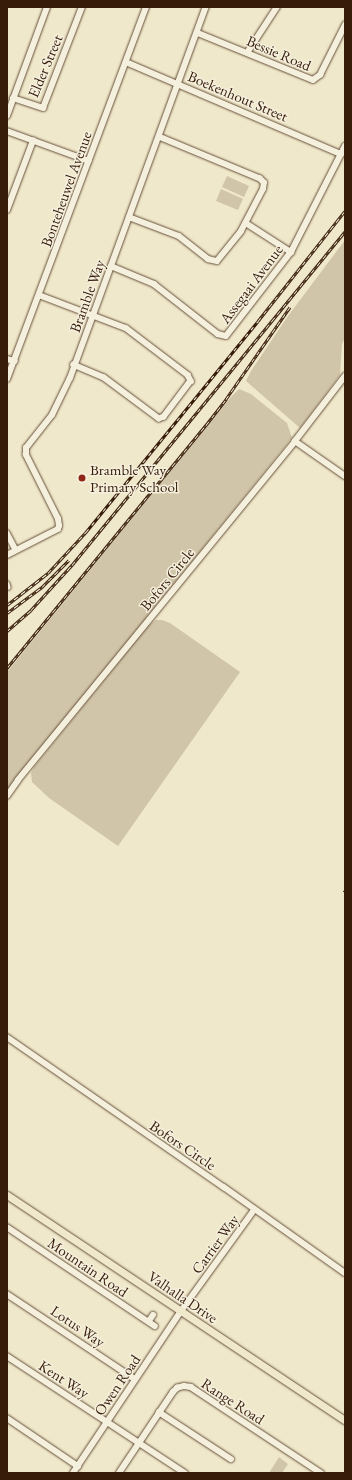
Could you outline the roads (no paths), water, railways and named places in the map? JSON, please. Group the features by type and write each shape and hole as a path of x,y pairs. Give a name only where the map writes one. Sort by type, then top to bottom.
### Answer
{"main road":[{"name":"Valhalla Drive","path":"7,1195 345,1420"}],"street":[{"path":"7,116 47,7"},
{"name":"Elder Street","path":"13,98 43,108 82,7"},
{"name":"Bonteheuwel Avenue","path":"7,379 146,7"},
{"name":"Bramble Way","path":"7,555 58,530 58,519 26,455 26,448 52,415 74,365 198,33 206,7"},
{"path":"247,53 277,7"},
{"name":"Bessie Road","path":"198,33 310,80 316,80 345,26"},
{"name":"Boekenhout Street","path":"126,62 341,154"},
{"path":"7,131 89,161"},
{"path":"129,217 179,236 208,259 214,261 221,257 246,223 263,189 262,181 159,137"},
{"path":"7,210 33,141"},
{"name":"Assegaai Avenue","path":"111,266 154,284 218,334 223,336 228,334 291,252 345,146"},
{"path":"246,223 291,252"},
{"path":"39,296 130,330 188,375 191,381 164,417 159,419 104,378 74,365"},
{"path":"7,359 14,362"},
{"name":"Bofors Circle","path":"7,796 295,441 345,376"},
{"path":"295,441 345,476"},
{"path":"7,533 16,550"},
{"name":"Bofors Circle","path":"7,1037 222,1186 345,1274"},
{"name":"Carrier Way","path":"182,1311 254,1210"},
{"name":"Mountain Road","path":"7,1227 155,1326"},
{"name":"Lotus Way","path":"7,1294 135,1379"},
{"name":"Owen Road","path":"73,1473 182,1311"},
{"path":"149,1322 153,1315"},
{"name":"Kent Way","path":"7,1356 185,1473"},
{"name":"Range Road","path":"119,1473 159,1412 177,1388 184,1386 191,1387 321,1473"},
{"path":"159,1412 231,1459"},
{"path":"7,1418 78,1466"}],"railway":[{"path":"7,605 48,573 86,532 258,321 345,211"},
{"path":"7,631 31,610 72,565 345,232"},
{"path":"7,668 206,425 226,399 290,307"},
{"path":"7,613 42,587 69,560"}],"place":[{"name":"Bramble Way Primary School","path":"82,478"}]}
